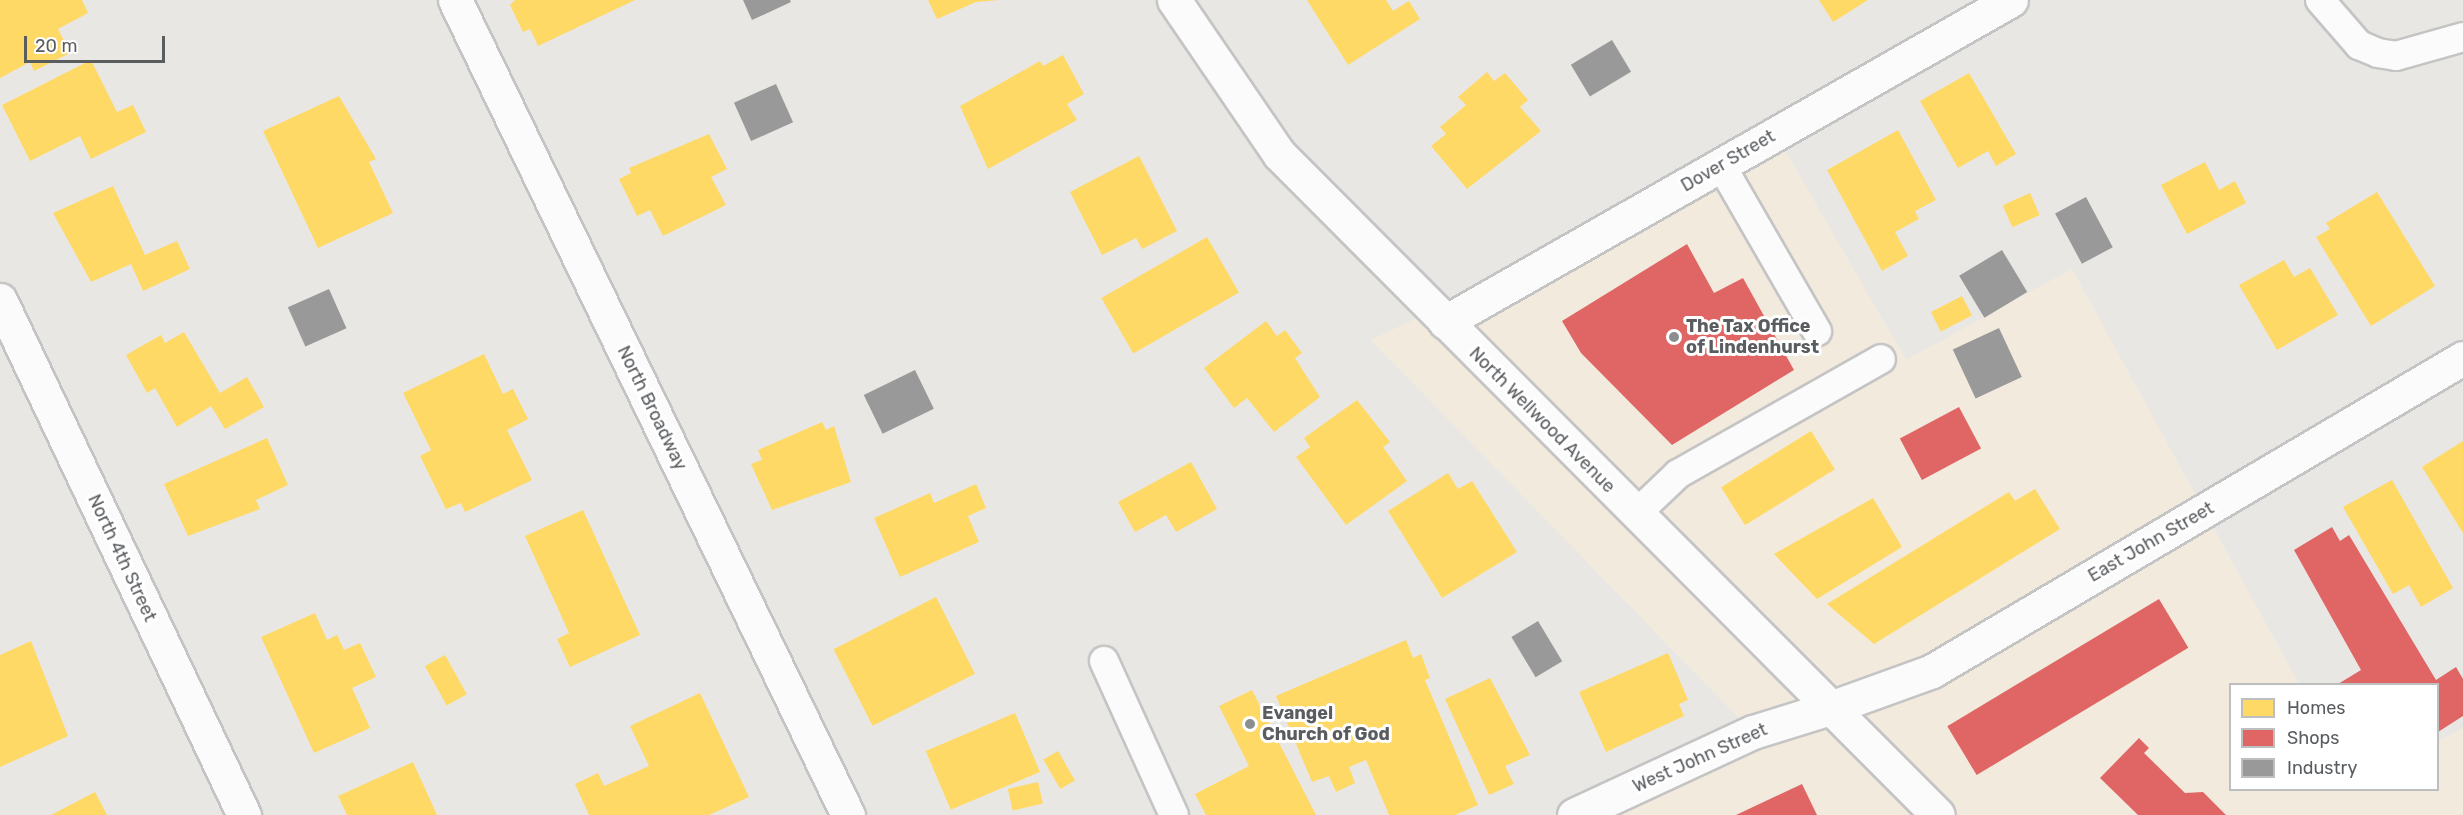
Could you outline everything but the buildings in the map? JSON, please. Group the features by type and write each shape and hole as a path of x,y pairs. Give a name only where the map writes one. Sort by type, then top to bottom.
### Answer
{"street":[{"name":"North Broadway","path":"455,0 848,815"},
{"name":"North Wellwood Avenue","path":"1174,0 1279,154 1938,815"},
{"name":"Dover Street","path":"1445,322 2011,0"},
{"name":"North 4th Street","path":"0,300 244,815"},
{"name":"East John Street","path":"1830,708 1932,671 2463,358"},
{"name":"West John Street","path":"1574,815 1753,732 1830,708"}],"lane":[{"path":"2320,0 2359,45 2378,53 2396,56 2463,38"},
{"path":"1721,165 1817,331"},
{"path":"1636,514 1677,474 1881,358"},
{"path":"1104,661 1174,815"}],"shaded area":[{"path":"1781,143 1906,360 2072,269 2298,683 2229,683 2229,791 2439,791 2439,740 2463,728 2463,815 1620,815 1765,745 1371,340"}],"place":[{"name":"The Tax Office of Lindenhurst","path":"1674,337"},
{"name":"Evangel Church of God","path":"1250,724"}]}
